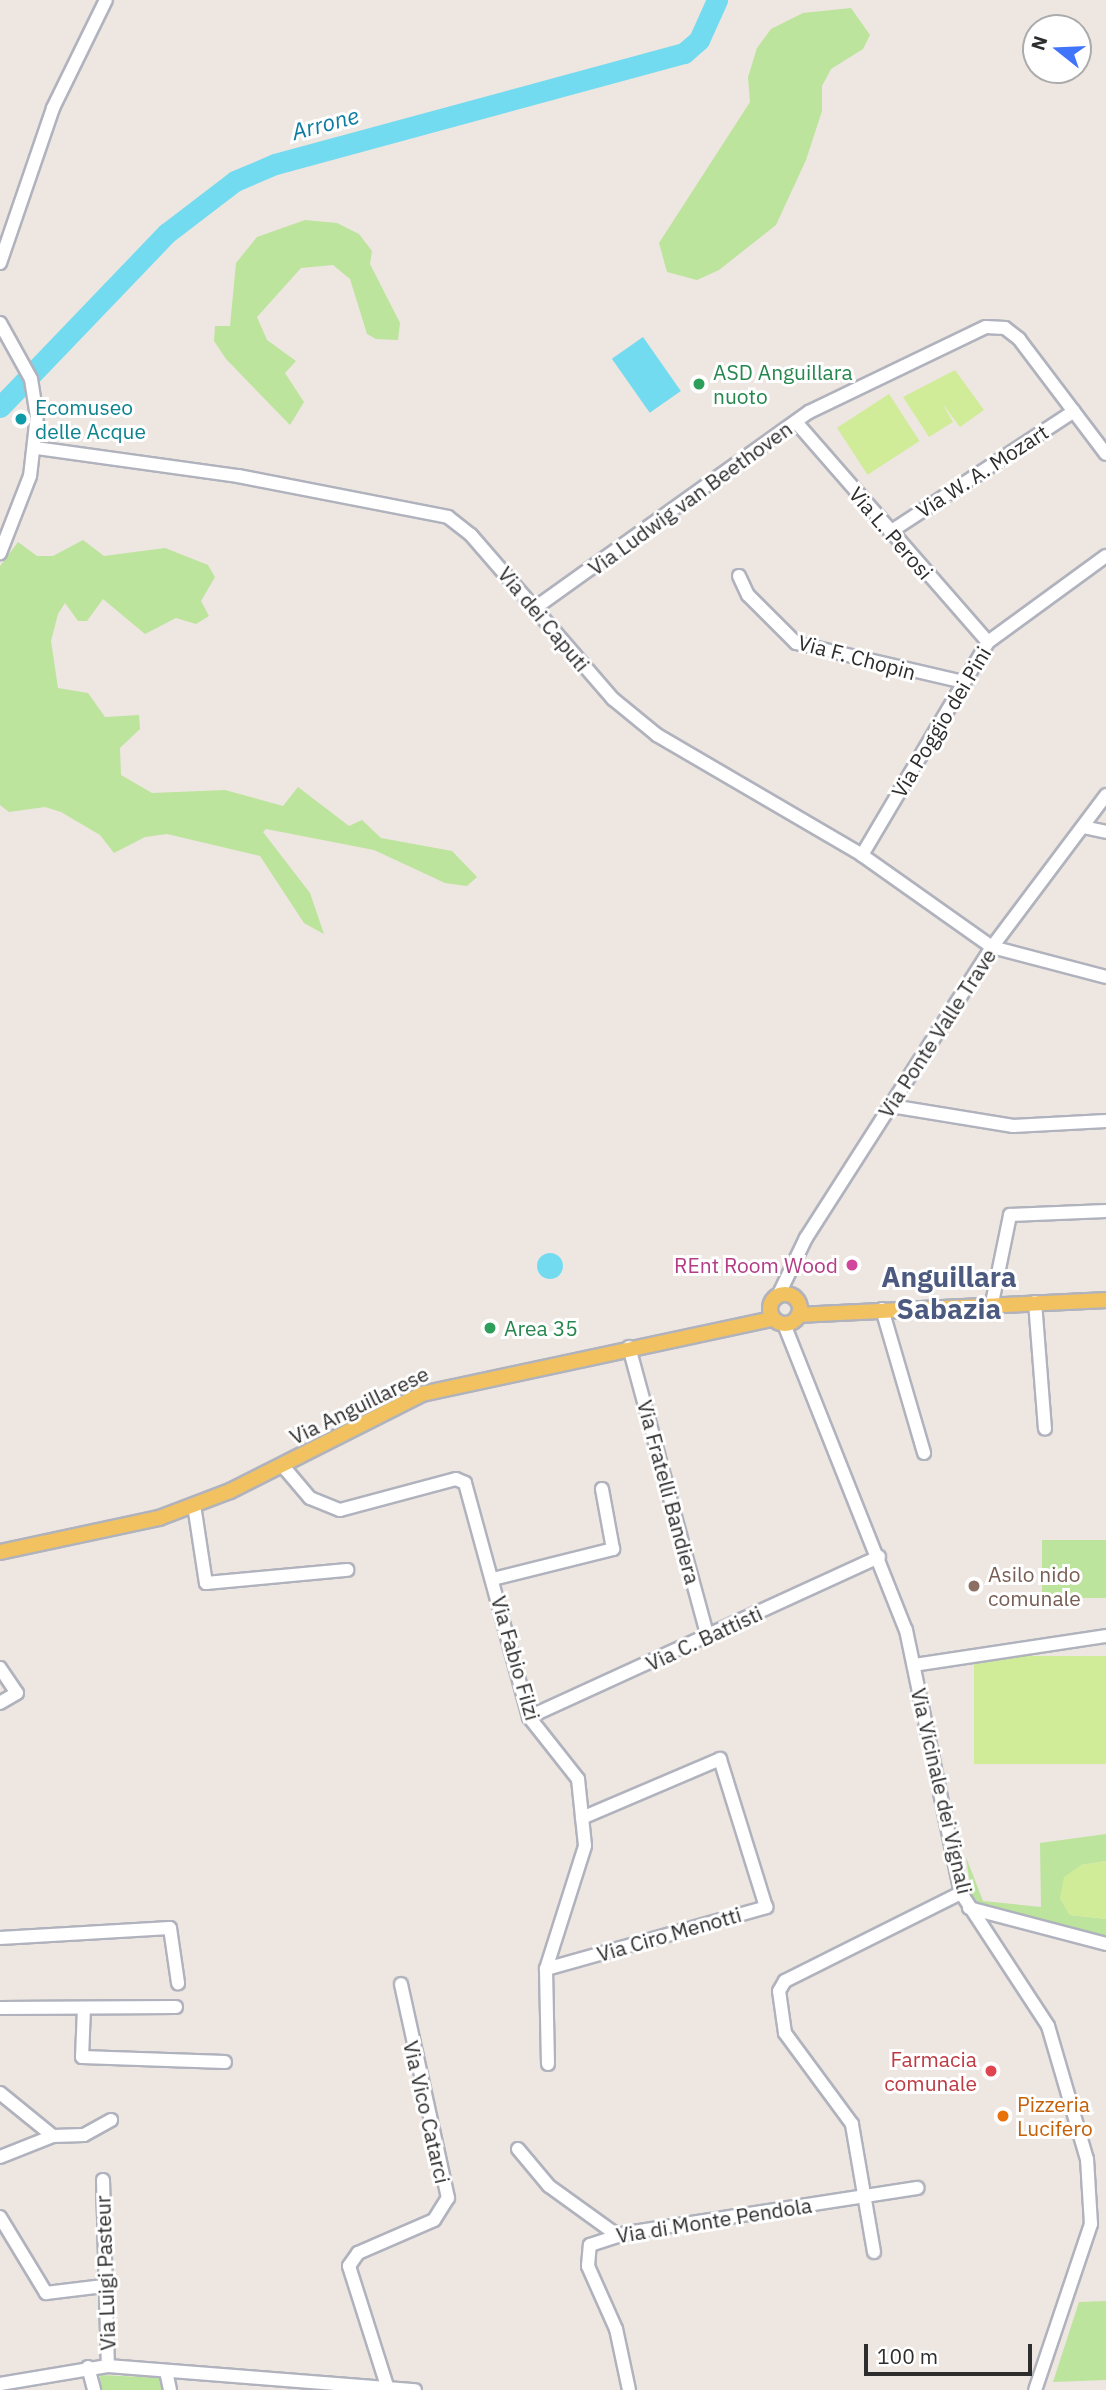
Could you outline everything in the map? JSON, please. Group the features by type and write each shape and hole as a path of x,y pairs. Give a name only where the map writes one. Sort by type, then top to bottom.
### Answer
{"main road":[{"name":"Via Anguillarese","path":"0,1552 101,1535 194,1505 282,1465 422,1394 746,1325 786,1306 814,1312 1106,1300"}],"street":[{"path":"0,263 53,108 106,0"},
{"path":"0,323 2,338 28,371 33,386 36,448 15,527 0,553"},
{"name":"Via Ludwig van Beethoven","path":"535,608 796,422 994,326 1019,339 1106,454"},
{"name":"Via W. A. Mozart","path":"890,532 1074,411"},
{"name":"Via L. Perosi","path":"796,422 988,642"},
{"name":"Via dei Caputi","path":"36,448 238,476 448,517 535,608 613,699 657,735 862,855 992,947"},
{"name":"Via Poggio dei Pini","path":"862,855 988,642 1106,556"},
{"name":"Via F. Chopin","path":"739,576 748,596 796,643 964,682"},
{"name":"Via Ponte Valle Trave","path":"786,1306 891,1106 992,947 1106,795"},
{"path":"1083,827 1106,832"},
{"path":"992,947 1106,976"},
{"path":"891,1106 1013,1126 1106,1121"},
{"path":"992,1303 1010,1215 1106,1211"},
{"path":"1035,1302 1045,1429"},
{"name":"Via Vicinale dei Vignali","path":"786,1306 793,1341 879,1558 914,1665 961,1893 1048,2026 1092,2193 1083,2258 1035,2390"},
{"path":"882,1309 924,1453"},
{"name":"Via Fratelli Bandiera","path":"629,1348 708,1637"},
{"name":"Via Fabio Filzi","path":"282,1465 310,1498 340,1510 461,1480 493,1579 529,1717 578,1779 582,1818 579,1869 545,1969 548,2064"},
{"path":"493,1579 612,1549 602,1489"},
{"path":"194,1505 206,1583 347,1570"},
{"name":"Via C. Battisti","path":"529,1717 879,1558"},
{"path":"914,1665 1106,1636"},
{"path":"0,1668 17,1693 0,1703"},
{"name":"Via Ciro Menotti","path":"545,1969 766,1907 721,1760 582,1818"},
{"path":"874,2252 850,2117 785,2034 779,1991 785,1981 961,1893"},
{"path":"970,1908 1106,1944"},
{"path":"0,1938 170,1928 178,1983"},
{"name":"Via Vico Catarci","path":"387,2386 349,2266 358,2253 442,2215 447,2198 401,1984"},
{"path":"0,2008 176,2007"},
{"path":"84,2008 82,2057 225,2062"},
{"path":"0,2093 53,2136"},
{"path":"0,2157 53,2136 84,2135 111,2120"},
{"path":"518,2149 549,2186 617,2235"},
{"name":"Via Luigi Pasteur","path":"103,2180 108,2366"},
{"name":"Via di Monte Pendola","path":"629,2390 616,2329 586,2255 590,2245 617,2235 918,2188"},
{"path":"0,2217 41,2289 52,2294 104,2286"},
{"path":"0,2384 88,2367 108,2366 415,2390"},
{"path":"88,2367 94,2390"},
{"path":"166,2371 170,2390"}],"green space":[{"path":"851,8 870,35 863,49 831,69 822,86 822,111 806,160 776,225 719,270 697,280 667,272 659,243 750,102 748,77 757,48 771,29 803,13"},
{"path":"305,220 337,223 359,234 372,251 370,264 400,323 398,340 376,339 367,334 350,279 333,265 301,268 257,317 267,340 296,361 285,373 304,402 290,425 226,359 214,341 215,326 230,326 236,263 257,237"},
{"path":"955,370 984,410 960,427 942,403 953,422 929,437 903,397"},
{"path":"889,394 919,441 868,475 837,428"},
{"path":"83,540 104,556 165,548 208,565 215,577 201,601 209,616 196,624 176,618 145,634 103,599 87,621 78,621 65,603 58,614 51,641 58,688 88,693 105,717 139,715 140,729 120,748 121,775 152,793 225,790 283,806 298,787 349,826 362,820 381,838 452,851 477,877 467,886 445,883 374,850 266,829 263,832 310,893 324,934 304,923 260,856 167,834 145,837 114,853 100,835 61,812 45,807 9,812 0,805 0,566 18,542 37,556 53,556"},
{"path":"1042,1540 1106,1540 1106,1598 1042,1598"},
{"path":"974,1656 1106,1656 1106,1764 974,1764"},
{"path":"1106,1834 1106,1861 1081,1865 1060,1898 1070,1915 1106,1919 1106,1939 982,1908 971,1893 966,1857 983,1901 1041,1907 1040,1843"},
{"path":"1106,1861 1106,1919 1070,1915 1060,1898 1064,1877 1081,1865"},
{"path":"1106,2301 1106,2380 1053,2382 1079,2302"},
{"path":"100,2375 163,2378 165,2390 101,2390"}],"water":[{"path":"643,337 681,391 650,413 612,359"},
{"path":"550,1253 559,1257 563,1266 559,1275 550,1279 541,1275 537,1266 541,1257"}],"waterway":[{"name":"Arrone","path":"0,407 167,233 235,181 275,164 684,53 699,40 717,0"}],"place":[{"name":"ASD Anguillara nuoto","path":"699,384"},
{"name":"Ecomuseo delle Acque","path":"21,419"},
{"name":"REnt Room Wood","path":"852,1265"},
{"name":"Area 35","path":"490,1328"},
{"name":"Asilo nido comunale","path":"974,1586"},
{"name":"Farmacia comunale","path":"991,2071"},
{"name":"Pizzeria Lucifero","path":"1003,2116"}],"district":[{"name":"Anguillara Sabazia","path":"949,1293"}]}
